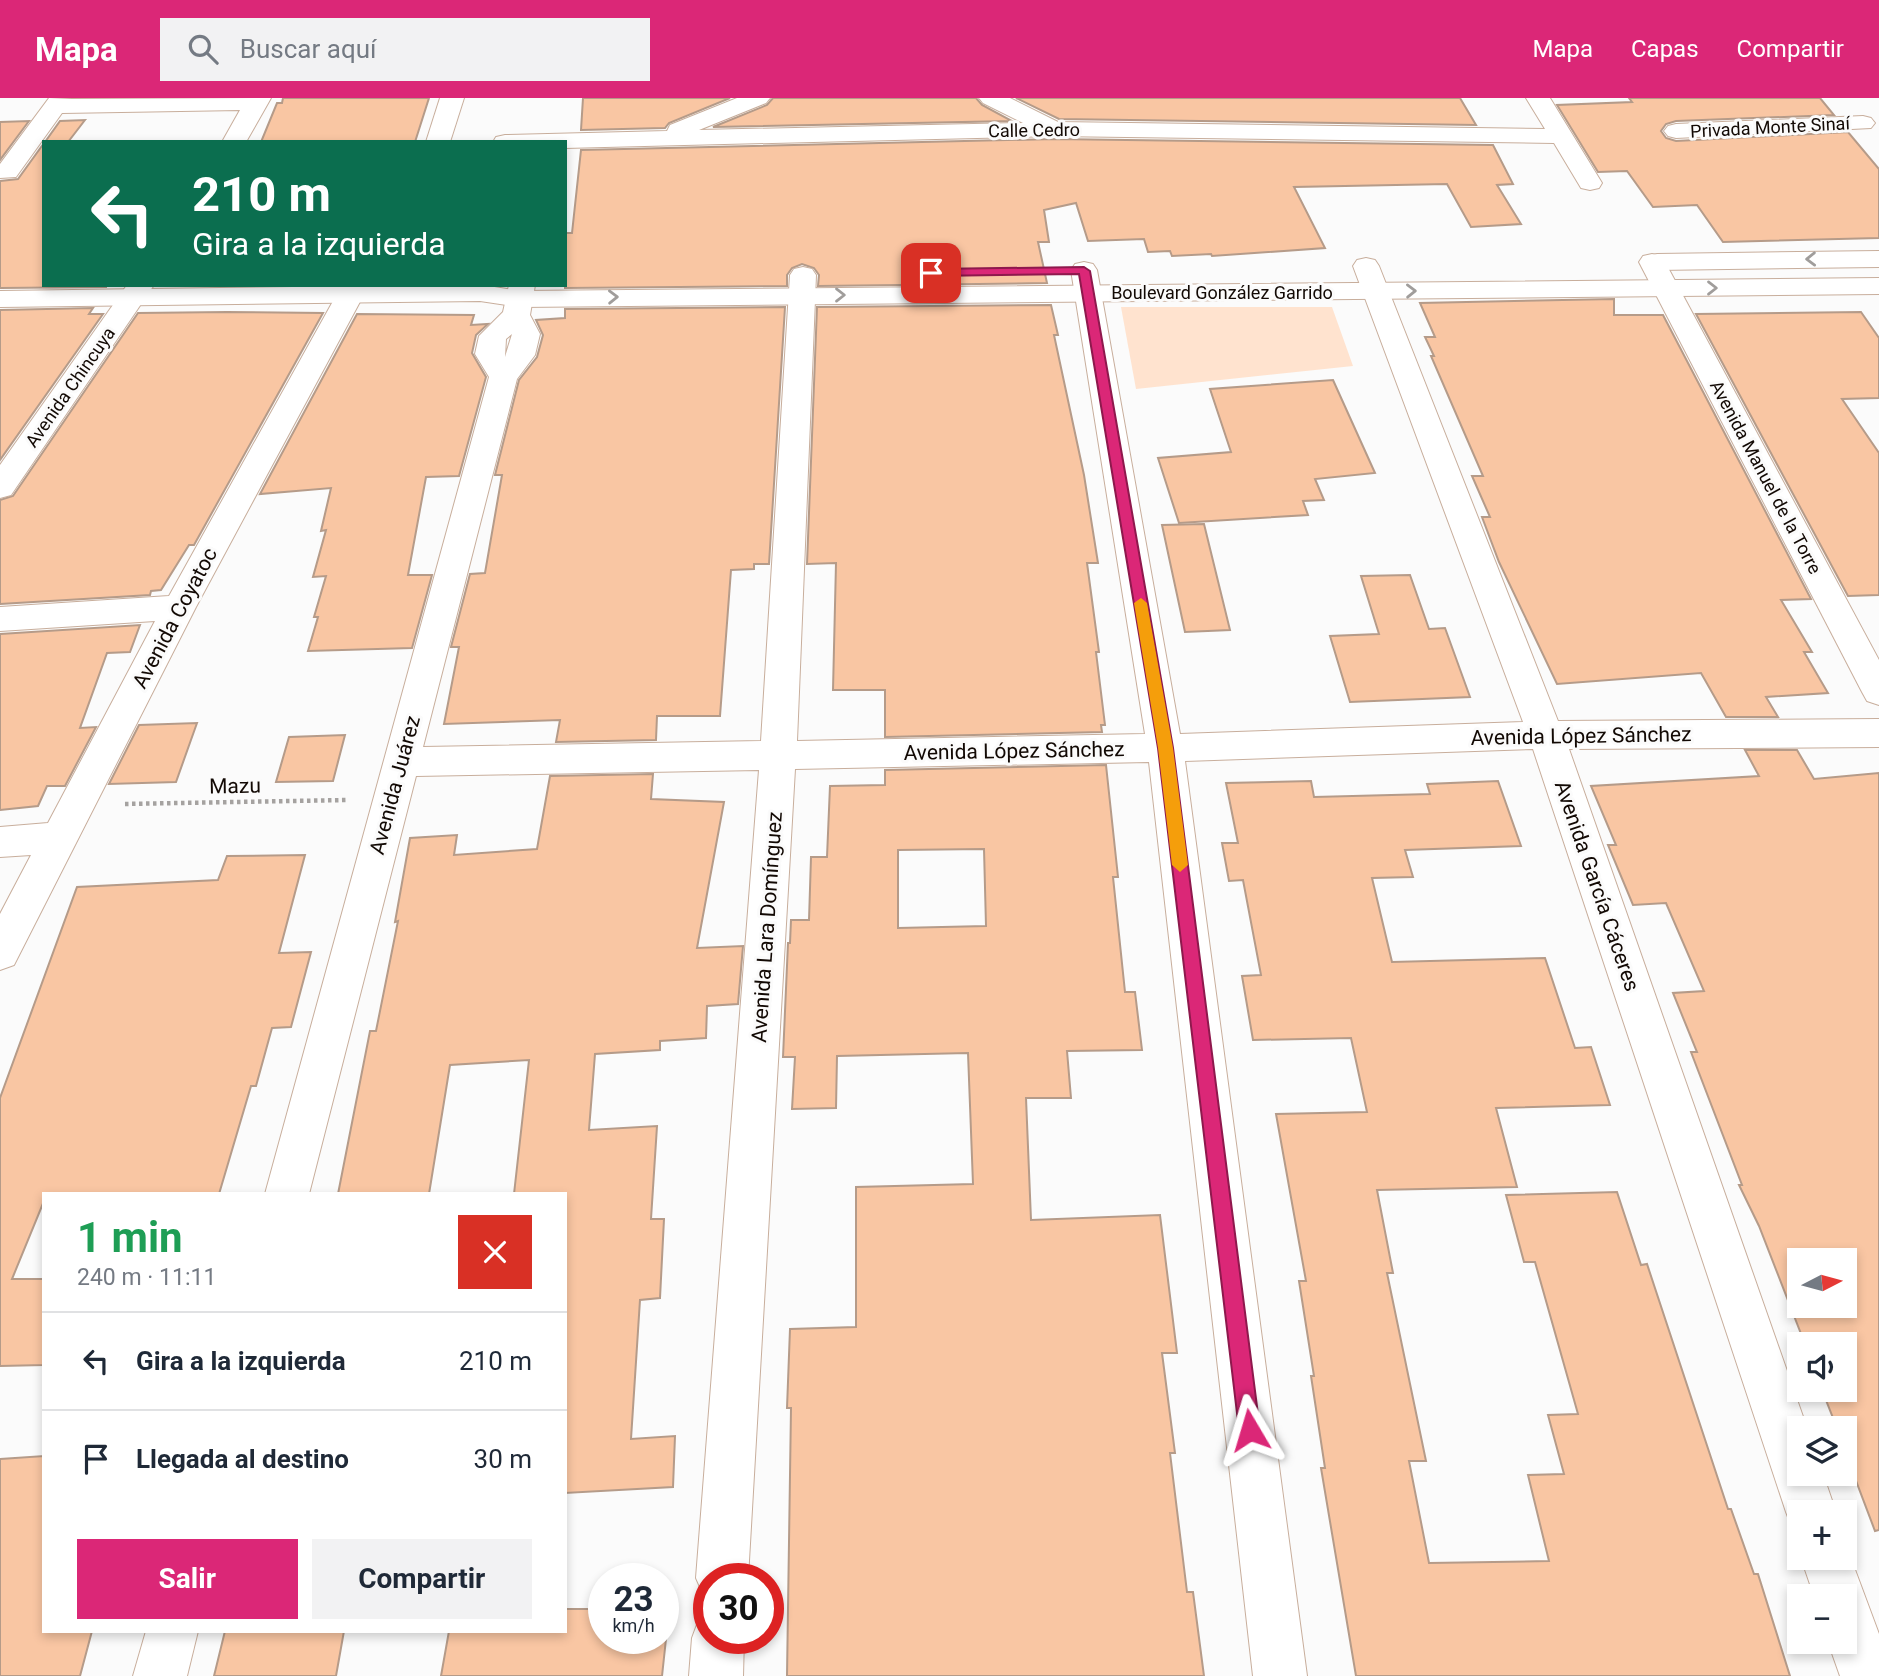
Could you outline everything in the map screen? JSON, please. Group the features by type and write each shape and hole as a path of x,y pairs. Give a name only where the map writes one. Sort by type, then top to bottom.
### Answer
{"street":[{"path":"439,140 452,98"},
{"path":"991,98 1054,129"},
{"path":"1538,98 1590,184"},
{"path":"13,173 58,102 258,100"},
{"path":"235,140 258,100"},
{"path":"653,140 738,101"},
{"name":"Privada Monte Sinaí","path":"1676,131 1868,131 1875,101"},
{"name":"Calle Cedro","path":"567,141 1054,129 1562,136"},
{"name":"Boulevard González Garrido","path":"0,299 136,292 353,290 517,296 803,285 1648,271 1879,258"},
{"name":"Boulevard González Garrido","path":"1648,271 1879,286"},
{"name":"Avenida Manuel de la Torre","path":"1648,271 1879,692"},
{"name":"Avenida García Cáceres","path":"1379,274 1546,735 1807,1500"},
{"name":"Boulevard González Garrido","path":"567,280 803,285"},
{"path":"1086,282 1165,748 1280,1676"},
{"name":"Avenida Lara Domínguez","path":"723,1563 778,755 803,285"},
{"name":"Avenida Coyatoc","path":"0,953 79,805 179,607 353,290"},
{"name":"Avenida Chincuya","path":"0,488 136,292"},
{"name":"Avenida Juárez","path":"288,1192 503,377 521,355 526,334 517,296"},
{"path":"0,619 179,607"},
{"name":"Avenida López Sánchez","path":"401,762 1165,748 1546,735 1879,733"},
{"path":"0,842 61,837"},
{"path":"160,1676 171,1633"},
{"path":"1857,1647 1867,1676"},
{"path":"716,1676 717,1654"}],"path":[{"name":"Mazu","path":"79,805 391,799"}],"shaded area":[{"path":"1121,307 1332,307 1353,366 1136,389"}],"building":[{"path":"283,98 429,98 416,140 262,140 277,103 282,103"},
{"path":"583,98 730,98 669,123 665,128 581,130"},
{"path":"773,98 976,98 982,105 1012,121 713,127 767,105"},
{"path":"1016,98 1460,98 1476,125 1059,119"},
{"path":"1629,98 1820,98 1834,115 1676,121 1666,124 1661,131 1666,138 1676,141 1848,132 1879,169 1879,238 1723,242 1697,205 1653,207 1627,171 1598,172 1557,105 1632,102"},
{"path":"85,120 70,140 46,140 60,121"},
{"path":"29,121 0,160 0,122"},
{"path":"1054,139 1493,145 1513,184 1497,185 1521,224 1471,227 1447,184 1294,187 1325,248 1212,256 1172,256 1170,251 1148,252 1144,239 1088,241 1076,203 1044,210 1049,242 1038,242 1047,283 818,286 819,275 814,268 802,264 792,268 787,275 787,286 565,288 567,233 572,233 581,150"},
{"path":"42,146 42,287 107,287 0,288 0,181 18,179"},
{"path":"1614,299 1614,315 1663,315 1811,599 1781,600 1812,652 1804,652 1828,693 1766,697 1778,717 1726,717 1701,673 1557,684 1499,562 1482,517 1490,517 1472,476 1483,476 1431,356 1434,356 1425,337 1435,337 1420,303"},
{"path":"1051,305 1058,335 1054,335 1084,475 1098,563 1087,563 1105,725 1101,725 1102,732 885,737 885,690 833,690 836,563 807,564 817,307"},
{"path":"785,307 769,564 754,564 754,569 731,570 720,716 657,716 656,740 556,742 560,720 444,724 459,647 451,647 470,574 485,573 502,475 495,475 519,380 537,357 543,335 536,320 565,318 565,309"},
{"path":"93,308 89,314 103,314 0,460 0,310"},
{"path":"1861,312 1879,338 1879,398 1842,399 1879,453 1879,595 1848,596 1696,314"},
{"path":"138,313 323,313 194,545 189,545 161,590 151,591 150,595 0,604 0,500 13,496"},
{"path":"357,314 474,315 471,325 488,324 476,335 472,353 486,377 459,476 426,477 408,575 432,575 412,648 308,651 318,617 314,617 326,576 313,577 326,530 321,531 331,488 260,494"},
{"path":"1333,380 1375,473 1315,479 1324,500 1303,501 1308,515 1179,523 1158,458 1231,452 1210,389"},
{"path":"1204,524 1230,630 1185,632 1162,525"},
{"path":"1410,575 1429,629 1445,628 1470,697 1350,702 1330,636 1379,634 1361,576"},
{"path":"140,625 130,652 107,653 80,728 96,727 65,786 47,786 38,806 0,810 0,634"},
{"path":"197,723 176,782 109,784 139,725"},
{"path":"345,735 333,781 276,782 289,737"},
{"path":"1745,750 1797,750 1814,779 1879,773 1879,1530 1875,1531 1857,1483 1857,1416 1832,1416 1827,1402 1857,1402 1857,1332 1800,1332 1795,1318 1857,1318 1857,1248 1787,1248 1787,1298 1759,1226 1739,1185 1742,1185 1691,1052 1697,1052 1673,993 1704,991 1666,903 1633,905 1608,845 1616,845 1591,786 1759,776"},
{"path":"1106,765 1118,877 1113,877 1125,992 1135,992 1142,1050 1067,1051 1071,1098 1026,1098 1031,1220 1160,1215 1177,1353 1162,1353 1175,1453 1170,1453 1187,1592 1193,1592 1204,1676 787,1676 791,1408 787,1408 790,1329 856,1327 856,1187 973,1184 968,1053 837,1056 836,1108 792,1109 795,1057 783,1057 791,920 809,920 811,857 827,857 830,786 885,785 885,770","holes":["984,849 986,926 898,928 898,850"]},
{"path":"653,774 651,799 724,802 697,948 743,946 738,1004 707,1006 706,1038 660,1041 660,1050 595,1054 589,1130 657,1126 651,1219 664,1219 660,1298 640,1300 631,1439 675,1436 673,1487 567,1493 567,1192 514,1192 529,1060 450,1065 429,1192 338,1192 370,1031 376,1031 398,921 395,922 410,838 457,835 454,855 537,849 550,776"},
{"path":"1311,781 1314,797 1430,794 1427,784 1498,781 1521,846 1405,850 1413,877 1372,878 1392,962 1545,958 1575,1048 1591,1047 1610,1105 1496,1108 1517,1187 1377,1190 1393,1273 1387,1273 1426,1461 1409,1461 1429,1563 1549,1561 1528,1475 1564,1474 1548,1415 1578,1414 1535,1262 1524,1262 1506,1195 1617,1192 1641,1265 1647,1264 1728,1509 1731,1509 1754,1574 1758,1574 1790,1676 1356,1676 1321,1468 1325,1468 1299,1281 1306,1281 1276,1114 1367,1112 1351,1038 1253,1040 1242,976 1261,975 1243,880 1229,881 1222,843 1238,843 1226,783"},
{"path":"305,855 279,953 311,952 291,1027 272,1028 256,1086 251,1086 220,1192 42,1192 42,1206 12,1279 42,1279 42,1365 0,1366 0,1098 77,887 218,880 227,856"},
{"path":"42,1456 42,1633 91,1633 80,1676 0,1676 0,1459"},
{"path":"567,1609 588,1609 588,1654 664,1654 662,1676 441,1676 449,1633 567,1633"},
{"path":"225,1633 344,1633 336,1676 214,1676"}],"slow traffic":[{"path":"1141,603 1165,748 1180,865"}],"route":[{"path":"931,273 1084,271 1165,748 1250,1430"}]}
